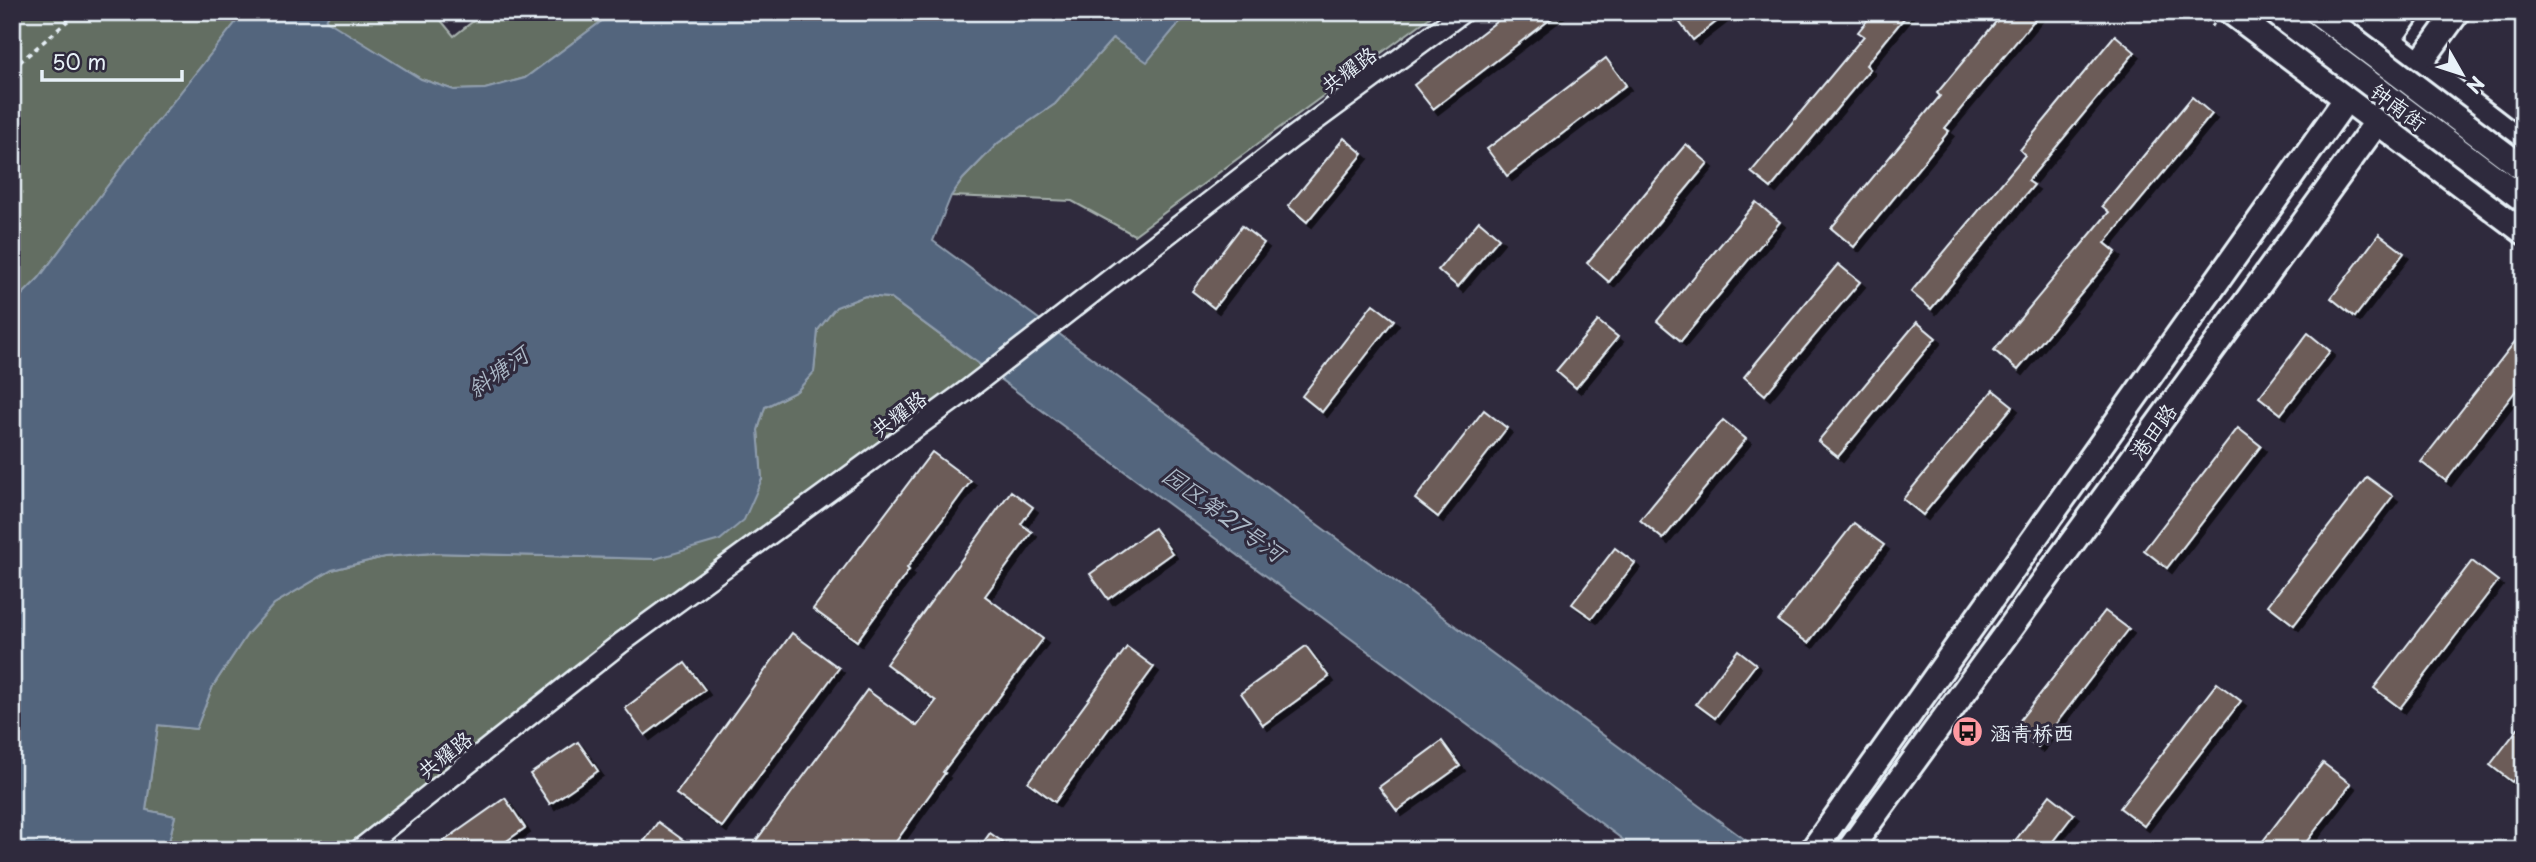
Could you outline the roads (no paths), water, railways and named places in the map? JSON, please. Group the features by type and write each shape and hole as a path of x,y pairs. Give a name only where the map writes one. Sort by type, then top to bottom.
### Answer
{"main road":[{"path":"2231,12 2524,232"},
{"name":"钟南街","path":"2275,12 2524,200"},
{"name":"钟南街","path":"2317,12 2524,169"},
{"path":"2351,12 2524,145"},
{"name":"港田路","path":"1813,850 2408,12"},
{"name":"港田路","path":"1849,850 2456,12"}],"street":[{"name":"共耀路","path":"359,850 621,643 967,391 1293,137 1463,12"}],"water":[{"path":"244,12 330,12 326,20 421,79 454,90 485,89 525,78 614,12 1188,12 1147,62 1113,38 1055,104 998,143 963,179 951,196 933,241 1759,850 1637,850 890,298 865,296 836,307 818,330 814,372 797,391 765,407 758,430 762,479 744,520 720,540 655,559 433,553 384,557 332,570 274,604 248,633 213,686 196,729 158,725 146,810 175,816 167,850 12,850 12,305 39,278 123,165"}],"place":[{"name":"涵青桥西","path":"1967,732"}],"water label":[{"name":"斜塘河","path":"497,371"},
{"name":"园区第27号河","path":"1224,513"}]}
